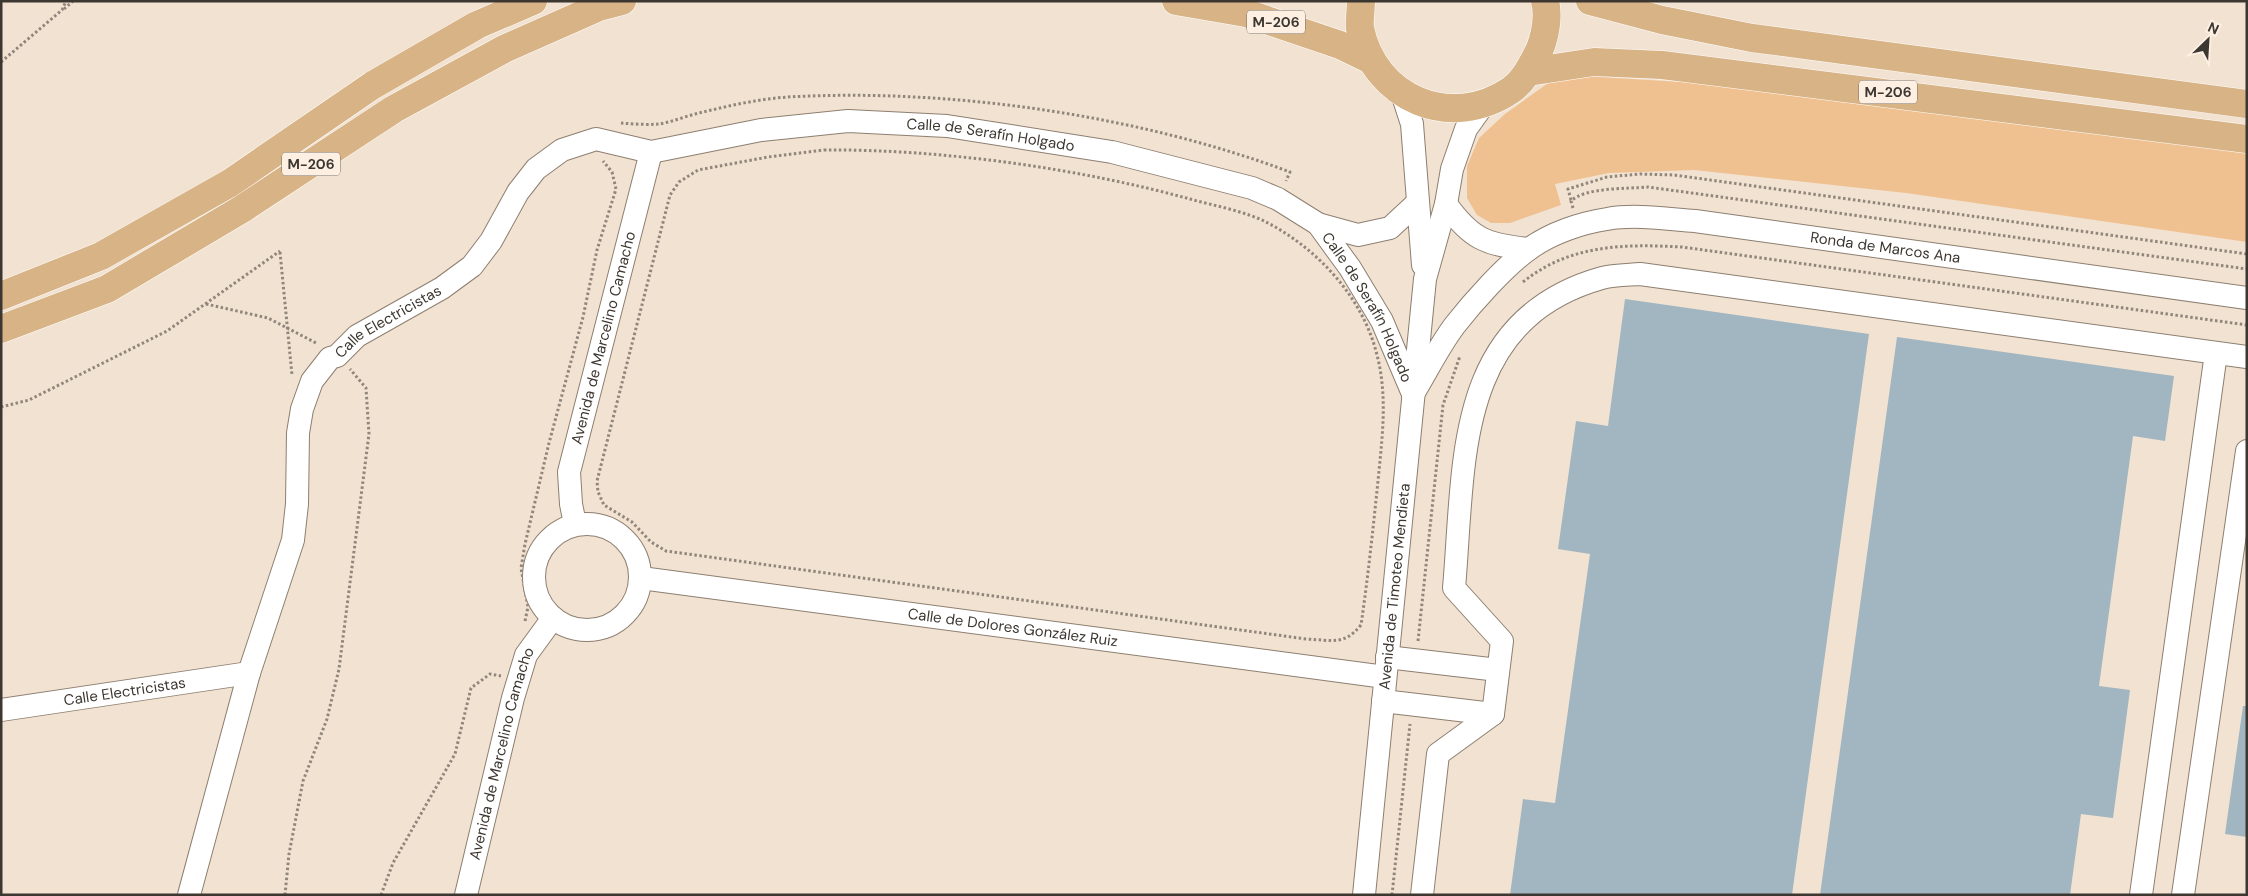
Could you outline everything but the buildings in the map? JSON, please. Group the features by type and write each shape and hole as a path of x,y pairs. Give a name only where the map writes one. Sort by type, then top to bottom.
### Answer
{"main road":[{"name":"M-206","path":"1,296 101,256 230,183 373,85 477,26 533,1"},
{"name":"M-206","path":"1,329 107,289 242,209 394,109 504,49 599,7 622,1"},
{"name":"M-206","path":"1176,1 1246,13 1340,45 1370,60"},
{"name":"M-206","path":"1361,1 1360,27 1370,60 1385,80 1402,93 1428,105 1462,108 1486,101 1511,90 1528,72 1543,42 1547,9 1545,1"},
{"name":"M-206","path":"1590,1 1662,20 1752,38 2247,104"},
{"name":"M-206","path":"1528,72 1594,62 1662,65 2247,139"}],"street":[{"name":"Avenida de Timoteo Mendieta","path":"1364,895 1424,279 1412,124 1402,93"},
{"name":"Avenida de Timoteo Mendieta","path":"1424,279 1446,204 1452,169 1466,129 1486,101"},
{"name":"Calle de Serafín Holgado","path":"651,152 761,130 800,125 848,121 947,126 1112,152 1252,188 1301,211 1318,224 1350,268 1382,321 1413,394"},
{"name":"Calle Electricistas","path":"189,895 249,673 293,540 297,504 298,433 302,408 312,381 330,358 338,356 357,336 442,288 472,266 491,241 518,192 536,169 562,150 596,139 651,152"},
{"name":"Avenida de Marcelino Camacho","path":"575,524 571,504 569,472 651,152"},
{"name":"Calle de Serafín Holgado","path":"1318,224 1358,235 1390,228 1417,203"},
{"path":"1446,204 1461,225 1476,237 1501,246 1529,249"},
{"name":"Ronda de Marcos Ana","path":"1413,394 1454,326 1490,286 1529,249 1548,238 1578,226 1608,218 1646,218 1695,222 2247,298"},
{"path":"1422,895 1438,754 1493,714 1502,641 1454,588 1466,449 1472,411 1481,384 1501,346 1514,328 1538,308 1568,291 1603,278 1640,274 2247,357"},
{"path":"2141,895 2216,353"},
{"path":"2183,895 2247,451"},
{"path":"594,523 613,529 628,542 638,558 641,578 638,595 630,610 617,621 602,628 585,630 568,627 554,618 542,605 535,590 537,556 546,542 559,531 575,524 594,523"},
{"name":"Calle de Dolores González Ruiz","path":"641,578 1386,667 1498,670"},
{"name":"Avenida de Marcelino Camacho","path":"466,895 526,655 554,618"},
{"name":"Calle Electricistas","path":"1,710 249,673"},
{"path":"1383,701 1493,714"}],"path":[{"path":"62,10 66,1"},
{"path":"1,62 73,1"},
{"path":"613,122 660,124 770,98 828,95 923,97 996,104 1111,122 1240,153 1290,172 1267,223"},
{"path":"824,150 878,150 1034,167 1114,181 1175,194 1267,223 1306,248 1329,269 1349,294 1369,329 1378,356 1384,412 1372,546 1362,625 1354,634 1342,641 1306,639 666,551 651,542 632,522 604,505 598,492 597,481 670,195 679,182 698,170 768,157 824,150"},
{"path":"524,626 528,607 521,568 525,544 549,443 584,317 597,250 616,189 612,172 600,158"},
{"path":"1586,252 1568,189 1607,177 1640,174 1674,175 2247,254"},
{"path":"1571,201 1575,197 1601,191 1648,187 2247,269"},
{"path":"1560,261 1610,246 1682,247 2247,325"},
{"path":"1,407 29,400 167,331 280,251 294,385"},
{"path":"206,304 268,318 338,356 366,388 368,434 339,669 326,719 303,781 289,854 285,895"},
{"path":"381,895 392,863 455,754 471,688 490,674 519,678"}],"shaded area":[{"path":"1583,76 1698,83 2247,150 2247,242 1906,193 1694,170 1609,173 1555,184 1561,205 1510,223 1491,223 1477,215 1467,198 1467,166 1479,138 1505,114 1551,81"}]}
